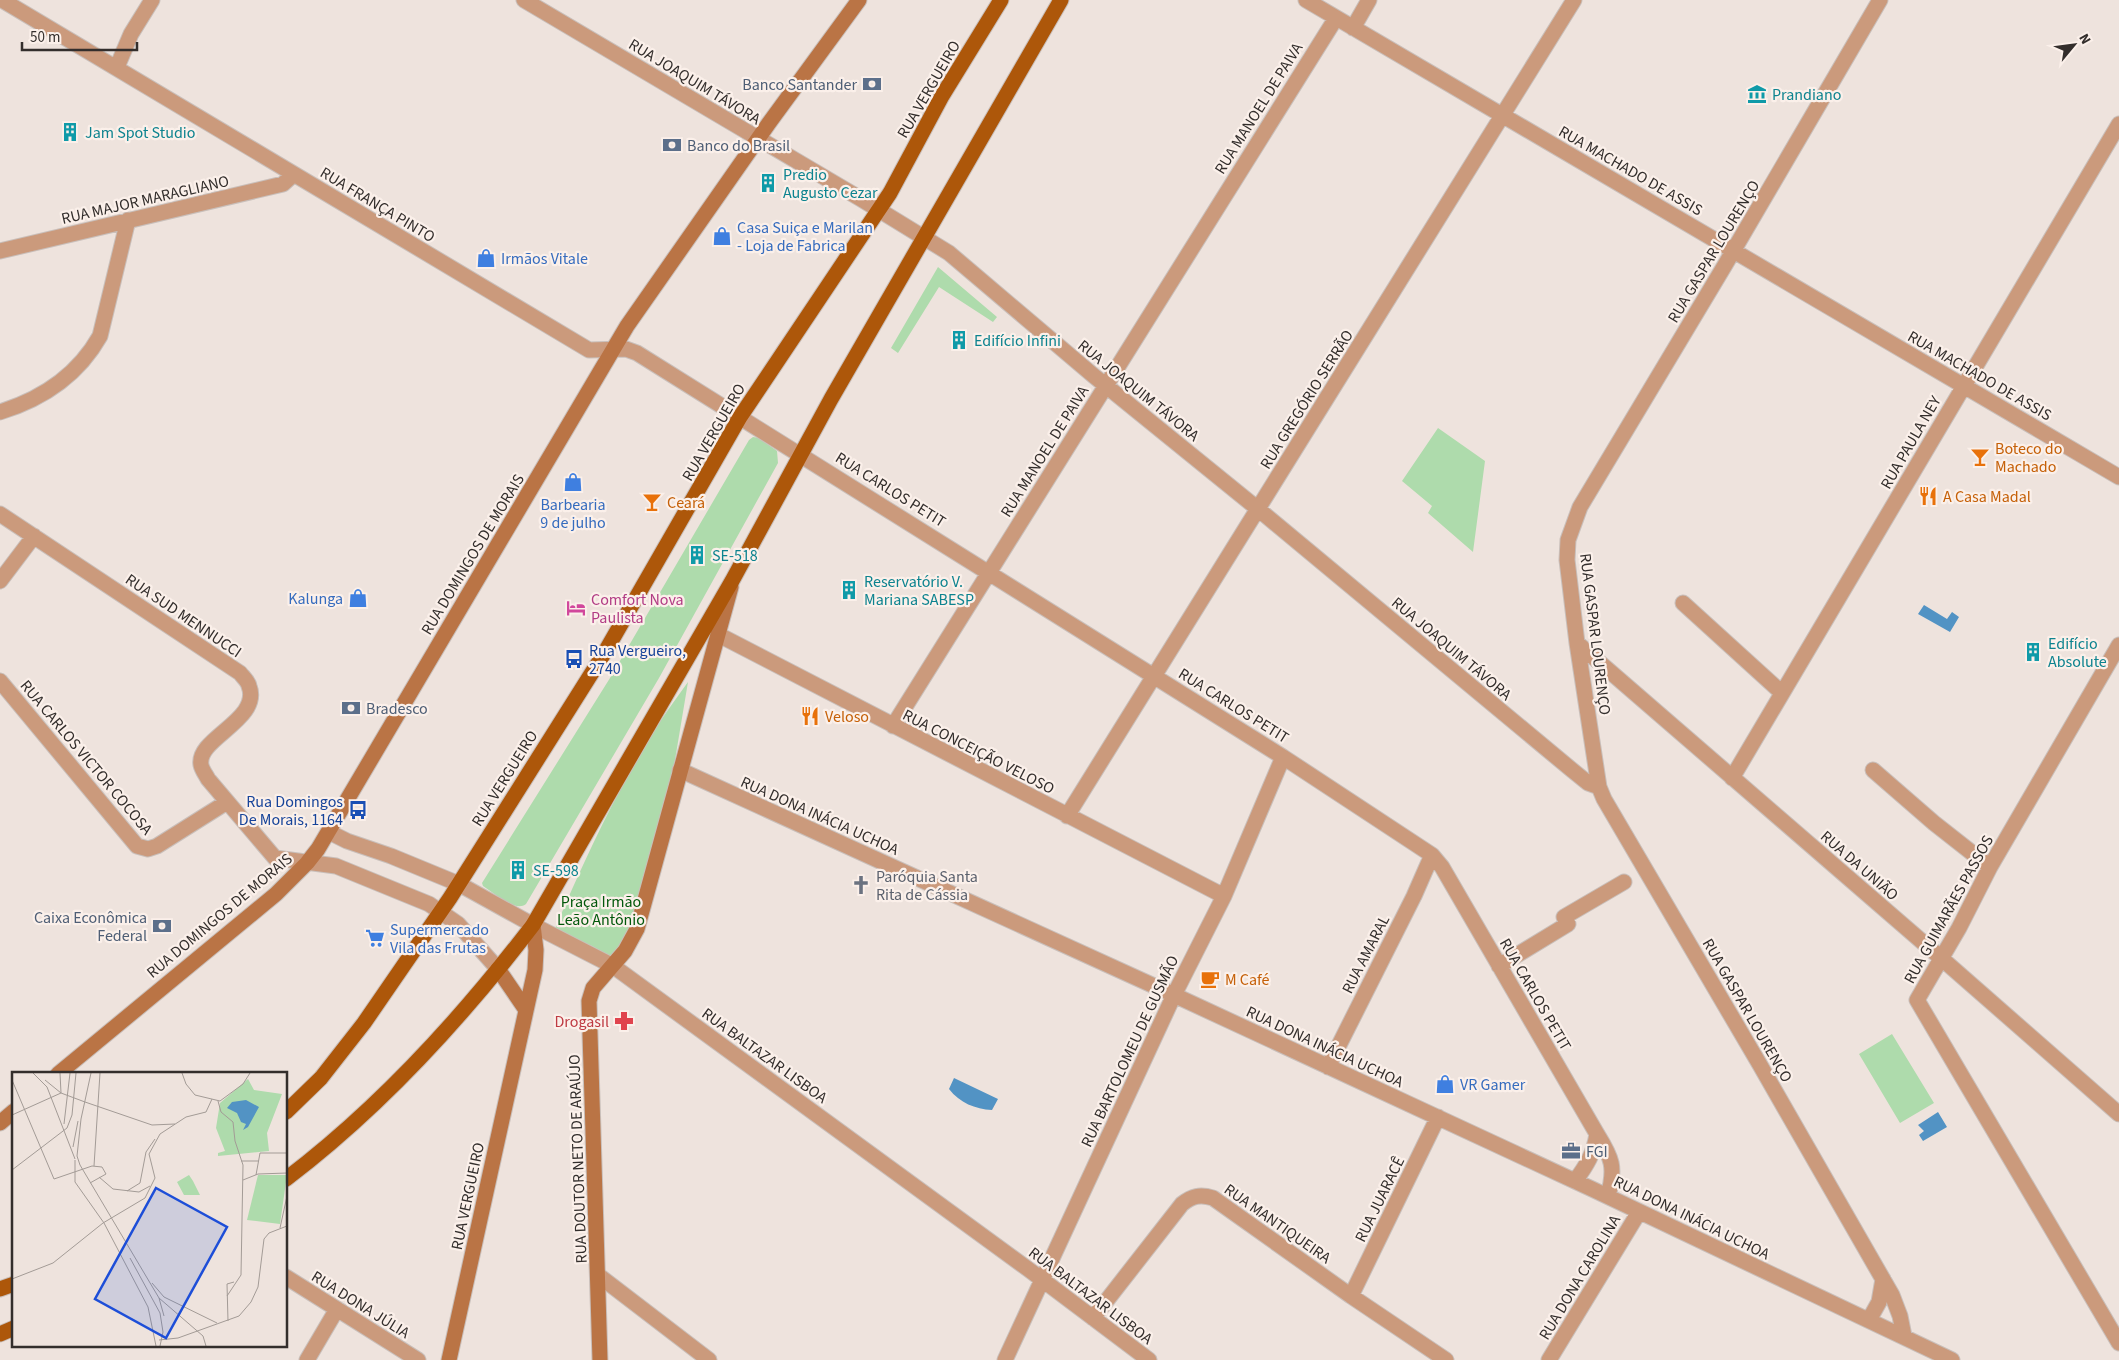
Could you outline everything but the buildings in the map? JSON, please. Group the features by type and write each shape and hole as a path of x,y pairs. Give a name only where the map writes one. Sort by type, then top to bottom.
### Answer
{"main road":[{"name":"RUA VERGUEIRO","path":"288,1110 321,1078 364,1022 459,884 605,652 740,417 880,210 942,96 1000,0"},
{"path":"288,1177 323,1151 399,1082 498,969 533,925 732,582 801,454 923,238 1061,0"},
{"path":"0,1289 12,1285"},
{"path":"0,1334 12,1329"}],"street":[{"name":"RUA FRANÇA PINTO","path":"2,0 589,350 626,349 637,353 740,417"},
{"path":"117,67 131,34 152,0"},
{"name":"RUA JOAQUIM TÁVORA","path":"524,0 880,210 949,253 1572,770 1588,783 1599,786"},
{"name":"RUA DOMINGOS DE MORAIS","path":"60,1072 276,894 308,862 329,832 612,350 759,139 859,0"},
{"name":"RUA MACHADO DE ASSIS","path":"1306,0 2119,477"},
{"path":"1353,28 1369,0"},
{"name":"RUA GREGÓRIO SERRÃO","path":"1067,816 1574,0"},
{"name":"RUA GASPAR LOURENÇO","path":"1880,0 1734,250 1590,489 1573,522 1568,540 1567,560 1577,644 1599,786 1604,799 1883,1279 1900,1316 1904,1336"},
{"name":"RUA MANOEL DE PAIVA","path":"893,726 1336,18"},
{"name":"RUA PAULA NEY","path":"1732,778 2119,124"},
{"name":"RUA MAJOR MARAGLIANO","path":"0,251 283,184 294,174"},
{"path":"0,412 37,397 57,385 75,370 90,352 100,336 128,220"},
{"name":"RUA CARLOS PETIT","path":"740,417 1283,757 1432,855 1442,867 1608,1151 1613,1177 1608,1196"},
{"name":"RUA SUD MENNUCCI","path":"0,514 240,673 250,686 250,700 244,713 203,754 201,764 208,779 274,858 336,866 414,898 441,912 473,940 498,969"},
{"path":"0,581 34,536"},
{"path":"680,770 719,635 732,582"},
{"path":"1683,603 1782,693"},
{"name":"RUA CONCEIÇÃO VELOSO","path":"719,635 1224,896"},
{"name":"RUA DA UNIÃO","path":"1577,644 2119,1114"},
{"name":"RUA GUIMARÃES PASSOS","path":"2119,645 1990,867 1917,1000 2119,1344"},
{"name":"RUA CARLOS VICTOR COCOSA","path":"0,681 137,846 142,849 157,846 227,802"},
{"name":"RUA BARTOLOMEU DE GUSMÃO","path":"1005,1360 1174,995 1224,896 1283,757"},
{"name":"RUA DOUTOR NETO DE ARAÚJO","path":"600,1360 589,1000 593,988 625,951 637,929 680,770"},
{"name":"RUA DONA INÁCIA UCHOA","path":"680,770 1438,1117 1952,1360"},
{"path":"1873,770 1934,823 1990,867"},
{"name":"RUA BALTAZAR LISBOA","path":"329,832 347,841 391,856 459,884 613,966 1149,1360"},
{"name":"RUA AMARAL","path":"1328,1067 1414,896 1432,855"},
{"path":"1499,966 1568,924 1564,917 1624,882"},
{"name":"RUA VERGUEIRO","path":"449,1360 535,970 533,925"},
{"path":"498,969 526,1010"},
{"path":"0,1123 12,1113"},
{"name":"RUA JUARACÊ","path":"1351,1296 1438,1117"},
{"path":"1575,1181 1587,1166 1595,1150 1597,1134"},
{"name":"RUA MANTIQUEIRA","path":"1093,1318 1182,1204 1191,1197 1204,1195 1222,1204 1351,1296 1446,1360"},
{"name":"RUA DONA CAROLINA","path":"1549,1360 1639,1212"},
{"path":"598,1275 709,1360"},
{"name":"RUA DONA JÚLIA","path":"288,1278 418,1360"},
{"path":"1869,1320 1879,1302 1883,1279"},
{"path":"307,1360 337,1309"}],"green space":[{"path":"938,267 997,317 993,322 939,287 898,353 891,348"},
{"path":"1438,428 1485,461 1473,552 1428,513 1432,506 1402,481"},
{"path":"753,437 759,438 777,451 778,463 659,678 526,904 516,906 510,904 483,886 482,883 610,678 749,440"},
{"name":"Praça Irmão Leão Antônio","path":"688,682 669,796 628,934 612,957 592,946 554,931 622,785 668,710"},
{"path":"1892,1034 1934,1103 1900,1123 1859,1054"}],"water":[{"path":"1924,605 1947,619 1952,612 1959,617 1950,632 1918,614"},
{"path":"954,1078 998,1099 992,1110 974,1107 963,1102 953,1094 949,1089"},
{"path":"1938,1112 1947,1127 1923,1141 1919,1135 1924,1131 1918,1125"}],"place":[{"name":"Banco Santander","path":"872,84"},
{"name":"Prandiano","path":"1757,94"},
{"name":"Jam Spot Studio","path":"70,132"},
{"name":"Banco do Brasil","path":"672,145"},
{"name":"Predio Augusto Cezar","path":"768,183"},
{"name":"Casa Suiça e Marilan - Loja de Fabrica","path":"722,236"},
{"name":"Irmãos Vitale","path":"486,258"},
{"name":"Edifício Infini","path":"959,340"},
{"name":"Boteco do Machado","path":"1980,457"},
{"name":"Barbearia 9 de julho","path":"573,482"},
{"name":"A Casa Madal","path":"1928,496"},
{"name":"Ceará","path":"652,502"},
{"name":"SE-518","path":"697,555"},
{"name":"Reservatório V. Mariana SABESP","path":"849,590"},
{"name":"Kalunga","path":"358,598"},
{"name":"Comfort Nova Paulista","path":"576,608"},
{"name":"Edifício Absolute","path":"2033,652"},
{"name":"Rua Vergueiro, 2740","path":"574,659"},
{"name":"Bradesco","path":"351,708"},
{"name":"Veloso","path":"810,716"},
{"name":"Rua Domingos De Morais, 1164","path":"358,810"},
{"name":"SE-598","path":"518,870"},
{"name":"Paróquia Santa Rita de Cássia","path":"861,885"},
{"name":"Caixa Econômica Federal","path":"162,926"},
{"name":"Supermercado Vila das Frutas","path":"375,938"},
{"name":"M Café","path":"1210,979"},
{"name":"Drogasil","path":"624,1021"},
{"name":"VR Gamer","path":"1445,1084"},
{"name":"FGI","path":"1571,1151"}]}
